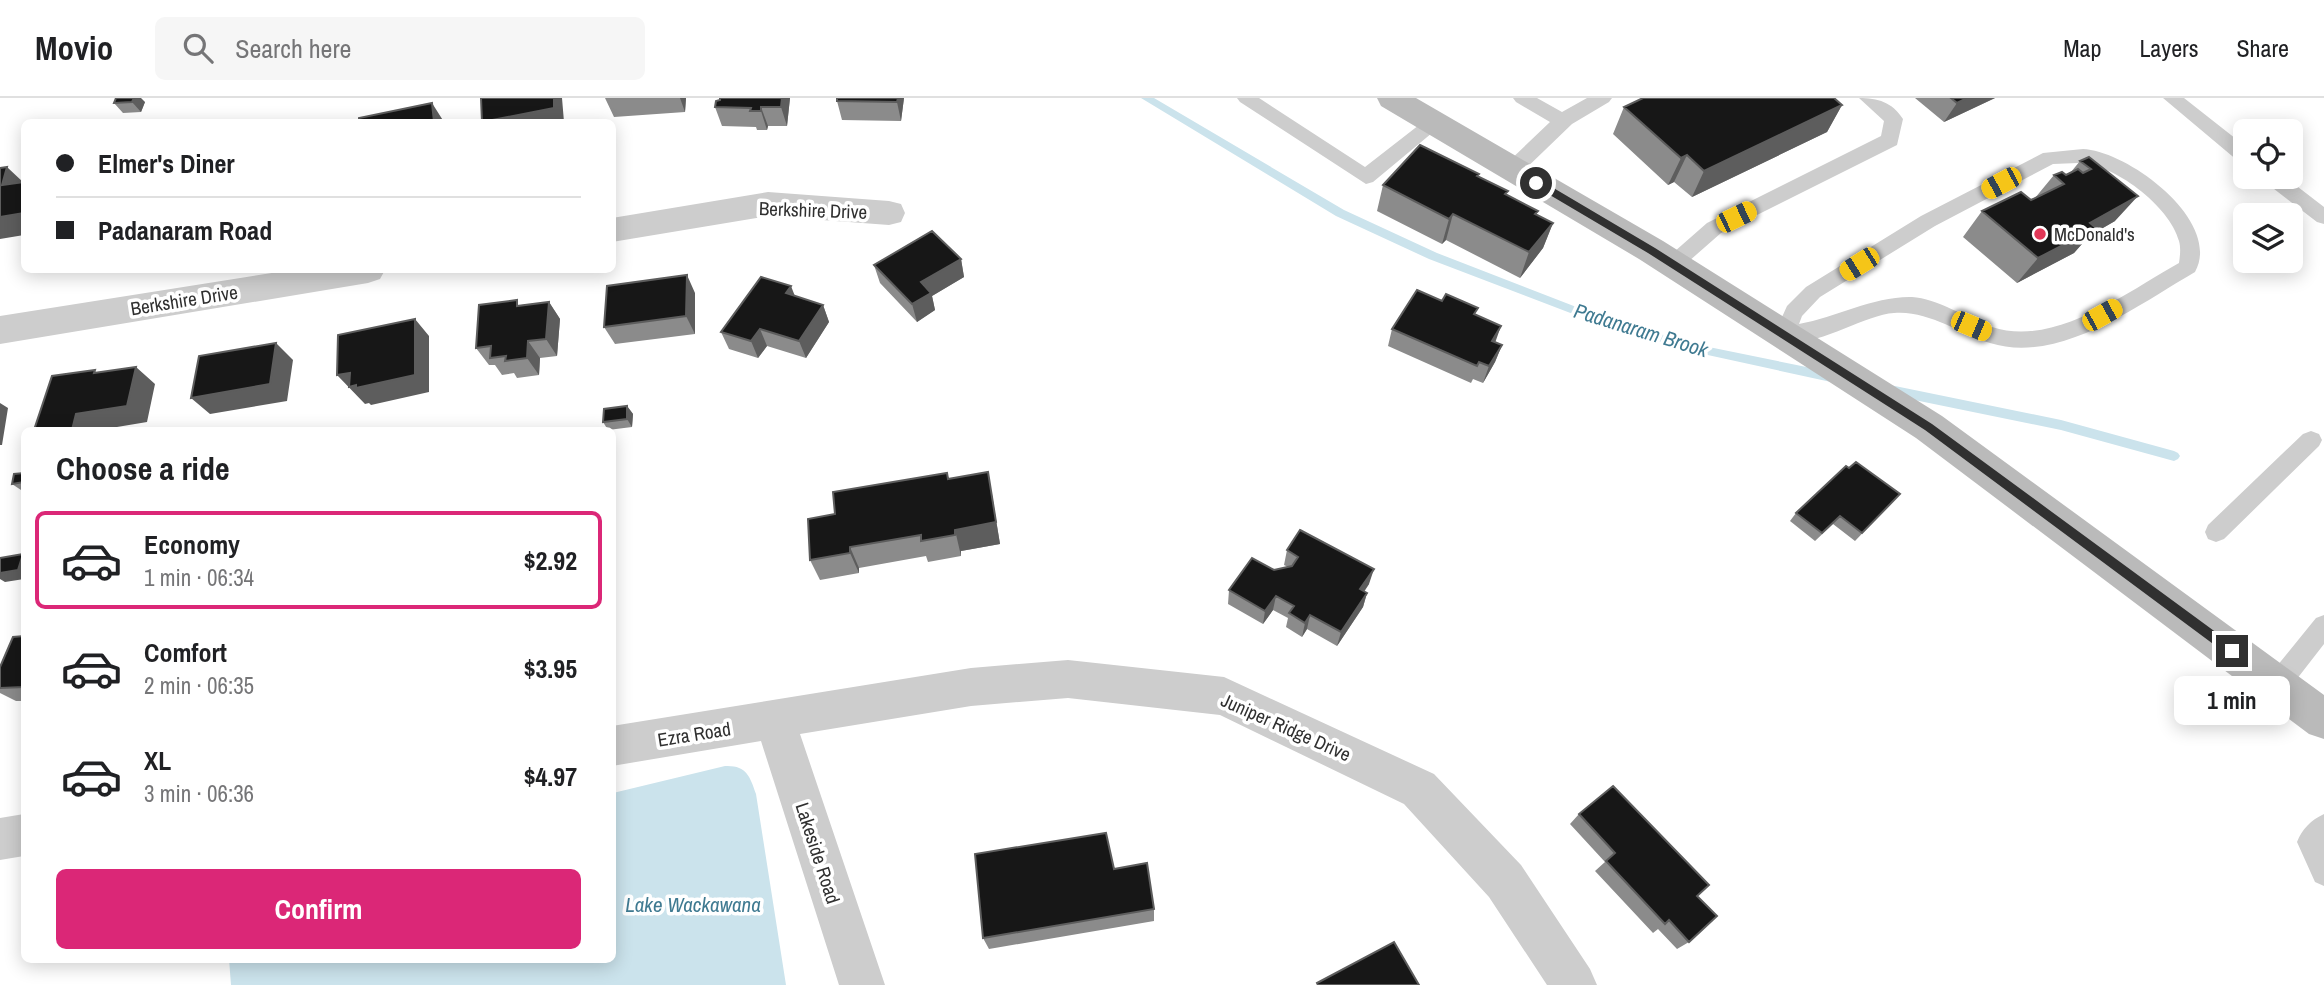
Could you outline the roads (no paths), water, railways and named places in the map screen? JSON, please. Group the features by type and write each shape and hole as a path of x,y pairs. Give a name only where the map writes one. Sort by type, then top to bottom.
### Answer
{"main road":[{"path":"1392,98 1673,264 1900,408 2098,551 2324,720"}],"street":[{"name":"Berkshire Drive","path":"616,228 768,204 889,213"},
{"name":"Berkshire Drive","path":"0,330 350,273"},
{"name":"Juniper Ridge Drive","path":"775,721 971,687 1068,679 1224,696 1419,789 1504,881 1574,985"},
{"name":"Ezra Road","path":"616,745 775,721"},
{"name":"Lakeside Road","path":"775,721 862,985"},
{"path":"0,839 21,836"}],"lane":[{"path":"1246,98 1366,177 1435,123"},
{"path":"1522,98 1562,121"},
{"path":"1513,169 1579,107 1603,98"},
{"path":"1673,264 1714,228 1891,140 1894,119 1868,98"},
{"path":"2172,98 2233,146"},
{"path":"2050,158 2099,158 2119,168 2164,201 2185,226 2190,243 2188,267 2081,327 2039,339 1994,335 1917,305 1891,305 1827,327 1784,335 1794,312 1813,292 1928,221 2050,158"},
{"path":"2288,189 2324,217"},
{"path":"2216,532 2320,439"},
{"path":"2277,685 2324,626"},
{"path":"2323,872 2309,842 2324,827"}],"water":[{"name":"Lake Wackawana","path":"725,766 738,767 746,773 756,794 786,985 231,985 229,963 616,963 616,792"}],"waterway":[{"name":"Padanaram Brook","path":"1146,98 1340,213 1433,256 1594,318 1694,348 1831,377"},
{"name":"Padanaram Brook","path":"1890,390 2061,425 2174,456"}],"place":[{"name":"McDonald's","path":"2040,234"}]}
